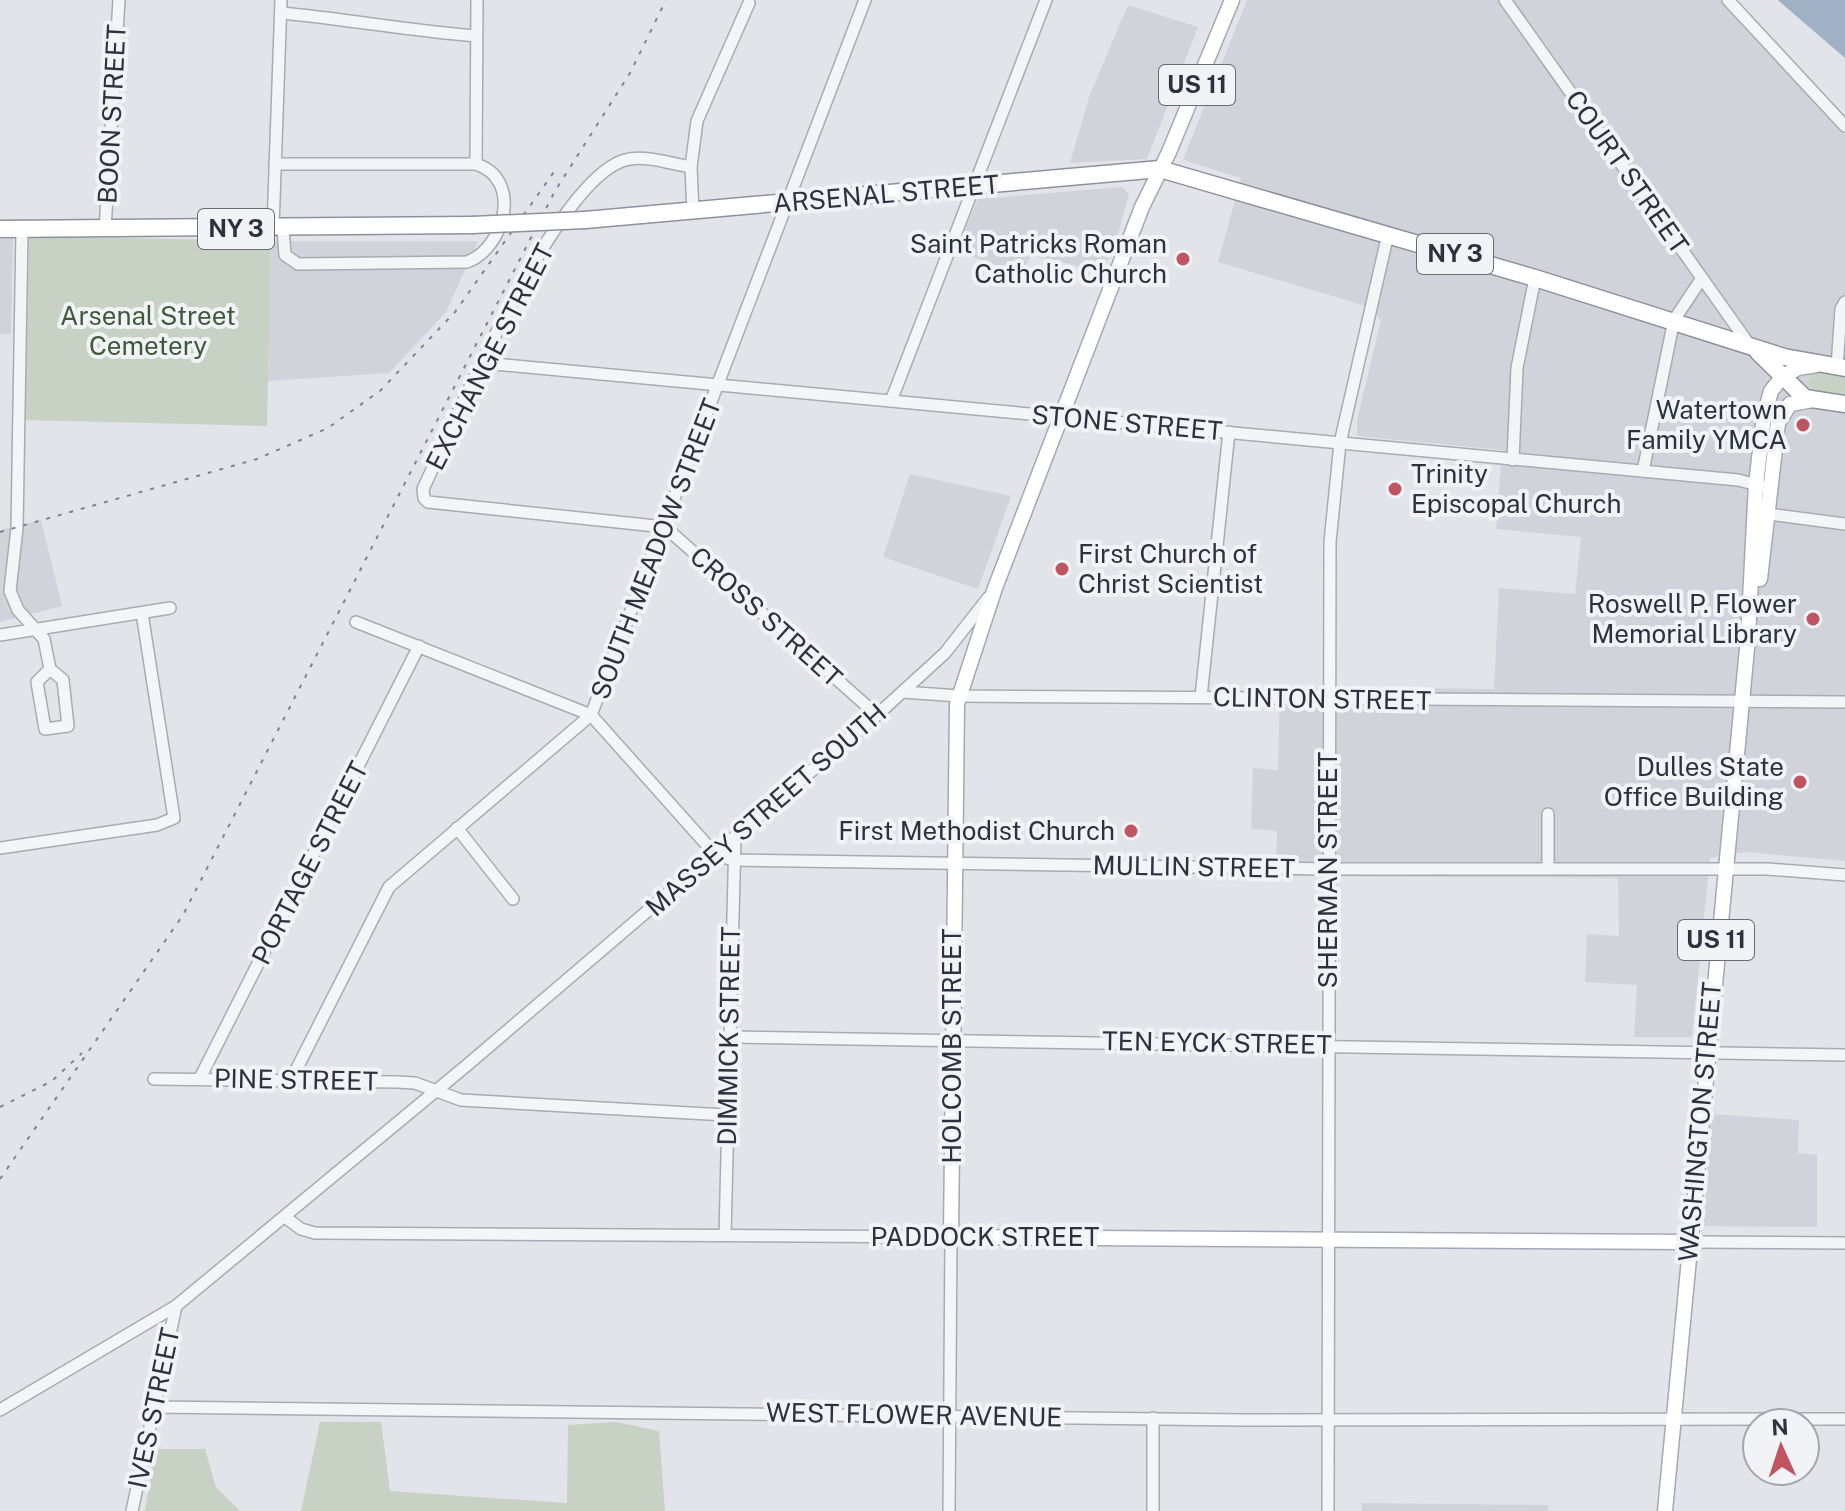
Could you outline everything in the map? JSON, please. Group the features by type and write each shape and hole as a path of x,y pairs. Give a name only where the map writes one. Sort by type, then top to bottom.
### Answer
{"highway":[{"name":"ARSENAL STREET","path":"0,229 278,228 585,220 1160,169 1748,343"},
{"name":"NY 3","path":"1748,343 1784,357 1834,367"},
{"name":"NY 3","path":"1748,343 1789,390 1813,400"},
{"path":"1834,367 1811,367 1800,378 1804,394 1813,400 1845,404"}],"main road":[{"name":"US 11","path":"1160,169 1232,0"},
{"name":"MASSEY STREET SOUTH","path":"995,588 1142,207 1160,169"},
{"path":"1789,390 1798,368 1834,367"},
{"name":"WASHINGTON STREET","path":"1665,1511 1723,869 1763,486 1766,406 1789,390"},
{"name":"WASHINGTON STREET","path":"1748,638 1759,586 1768,514 1763,486 1789,390"},
{"name":"HOLCOMB STREET","path":"951,1237 954,865 959,696 995,588"},
{"name":"PADDOCK STREET","path":"951,1237 1689,1242"}],"street":[{"name":"BOON STREET","path":"105,229 119,0"},
{"path":"275,164 476,164 488,169 498,181 506,218 484,251 467,262 298,264 285,255 278,228 275,164 281,0"},
{"path":"476,164 477,0"},
{"name":"SOUTH MEADOW STREET","path":"291,1080 389,887 591,715 865,0"},
{"path":"891,401 1046,0"},
{"name":"COURT STREET","path":"1505,0 1748,343"},
{"path":"1728,0 1845,126"},
{"path":"693,212 691,167 697,121 749,3"},
{"path":"281,13 351,19 405,31 476,36"},
{"name":"EXCHANGE STREET","path":"460,506 428,502 423,489 483,363 557,226 585,188 622,161 636,158 691,167"},
{"path":"22,229 17,528 10,591 18,610 44,639 50,669 63,680 68,726 45,729 37,682 50,669"},
{"name":"SHERMAN STREET","path":"1328,1511 1330,542 1340,443 1388,234"},
{"path":"1513,460 1517,368 1535,278"},
{"path":"1643,471 1674,320 1702,278"},
{"path":"1834,367 1841,309 1845,302"},
{"name":"STONE STREET","path":"483,363 1643,471 1763,486"},
{"path":"1201,697 1229,432"},
{"name":"CROSS STREET","path":"460,506 665,527 877,715"},
{"path":"1768,514 1845,524"},
{"name":"MASSEY STREET SOUTH","path":"0,1410 176,1306 285,1217 903,692 945,653 995,588"},
{"path":"0,635 170,608"},
{"path":"0,848 157,825 174,818 142,613"},
{"path":"356,622 591,715 715,854"},
{"name":"PORTAGE STREET","path":"200,1078 419,646"},
{"name":"CLINTON STREET","path":"903,692 959,696 1845,702"},
{"path":"1548,814 1548,868"},
{"path":"457,828 513,899"},
{"name":"DIMMICK STREET","path":"725,1235 735,837"},
{"name":"MULLIN STREET","path":"715,854 733,860 954,865 1723,869 1845,875"},
{"name":"TEN EYCK STREET","path":"728,1037 1327,1044 1845,1055"},
{"name":"PINE STREET","path":"154,1079 415,1083 461,1100 726,1115"},
{"name":"PADDOCK STREET","path":"285,1217 301,1229 315,1233 951,1237"},
{"name":"HOLCOMB STREET","path":"949,1511 951,1237"},
{"path":"1689,1242 1845,1243"},
{"name":"IVES STREET","path":"132,1511 176,1306"},
{"name":"WEST FLOWER AVENUE","path":"155,1407 1328,1420 1845,1419"},
{"path":"1153,1418 1153,1511"}],"shaded area":[{"path":"1247,0 1720,0 1845,135 1845,861 1746,852 1710,858 1692,1037 1634,1037 1637,985 1585,982 1587,934 1619,936 1618,878 1276,876 1277,831 1251,829 1253,768 1278,770 1280,687 1494,689 1499,588 1575,594 1581,537 1496,529 1502,450 1357,436 1357,420 1381,320 1366,306 1218,262 1241,178 1183,160"},
{"path":"1128,5 1198,27 1147,159 1070,163 1089,97"},
{"path":"1122,187 1129,194 1115,245 1102,272 1032,255 1021,274 956,251 978,199"},
{"path":"0,239 13,239 11,334 0,334"},
{"path":"271,241 478,241 446,312 389,373 268,381"},
{"path":"910,474 1011,496 978,589 883,557"},
{"path":"41,520 62,606 0,622 0,530"},
{"path":"1712,1114 1799,1120 1798,1153 1817,1155 1817,1227 1703,1226"},
{"path":"1362,1503 1548,1505 1548,1511 1362,1511"}],"green space":[{"name":"Arsenal Street Cemetery","path":"29,236 271,241 267,426 25,420"},
{"path":"1820,373 1845,375 1845,397 1814,391 1809,387 1809,378"},
{"path":"320,1422 381,1422 390,1491 567,1503 568,1425 616,1422 659,1431 665,1511 301,1511"},
{"path":"155,1449 205,1449 216,1487 240,1511 145,1511"}],"water":[{"path":"1778,0 1845,0 1845,58 1780,2"}],"railway":[{"path":"0,1179 183,915 555,191 630,73 666,0"},
{"path":"0,532 257,459 328,428 381,390 455,312 556,169"},
{"path":"0,1107 52,1081 82,1053"}],"place":[{"name":"Saint Patricks Roman Catholic Church","path":"1183,259"},
{"name":"Watertown Family YMCA","path":"1803,425"},
{"name":"Trinity Episcopal Church","path":"1395,489"},
{"name":"First Church of Christ Scientist","path":"1062,569"},
{"name":"Roswell P. Flower Memorial Library","path":"1813,619"},
{"name":"Dulles State Office Building","path":"1800,782"},
{"name":"First Methodist Church","path":"1131,831"}]}
